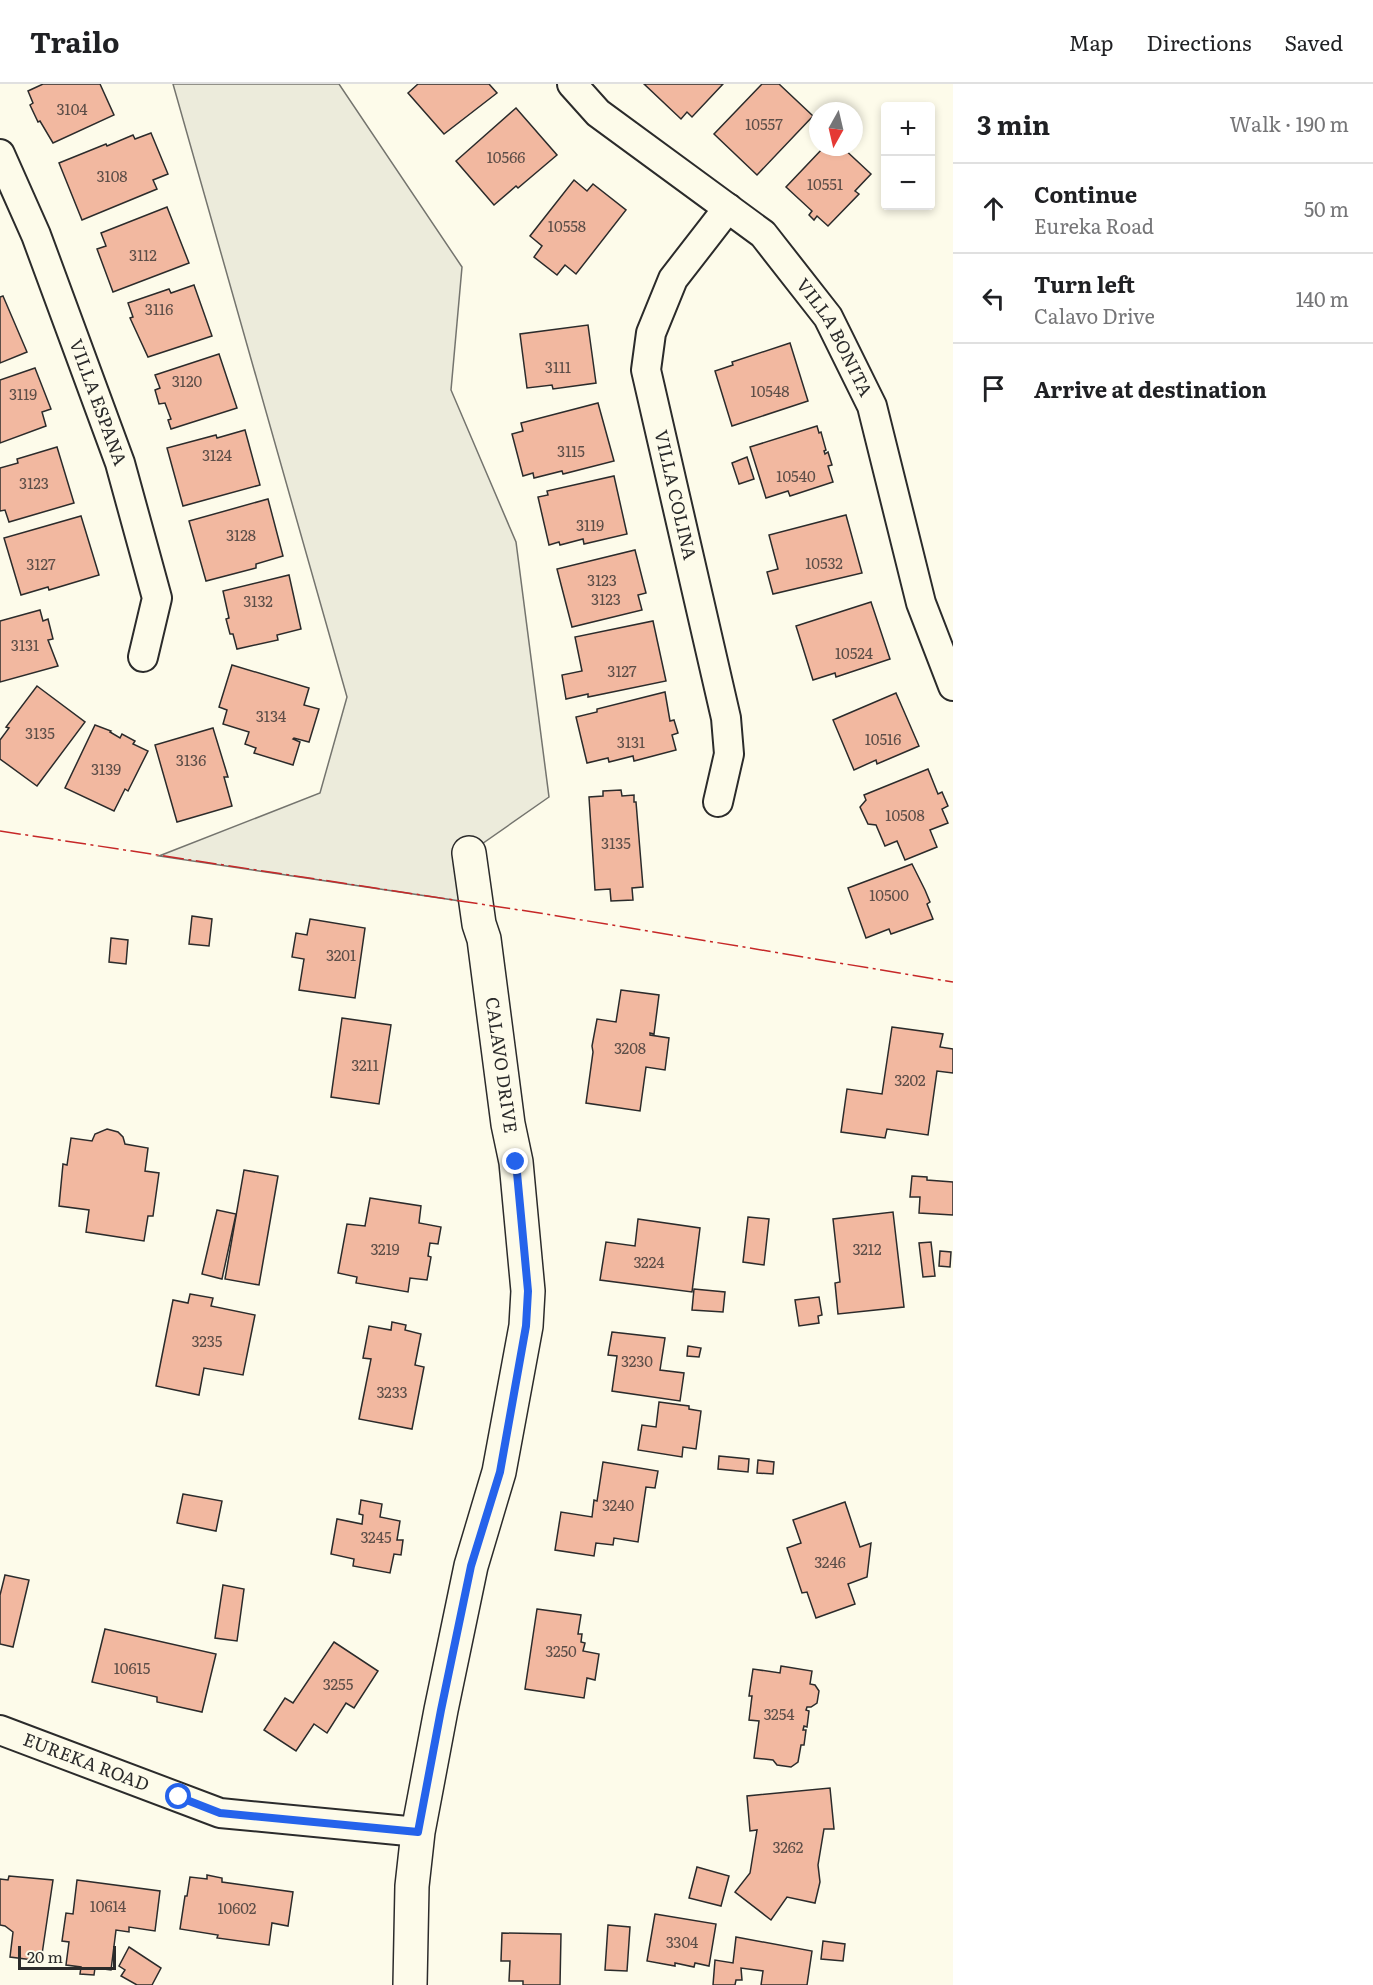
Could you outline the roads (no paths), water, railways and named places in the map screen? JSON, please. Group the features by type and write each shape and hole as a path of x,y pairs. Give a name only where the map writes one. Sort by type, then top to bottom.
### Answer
{"street":[{"name":"VILLA BONITA","path":"572,84 598,113 763,234 828,317 872,406 921,603 953,686"},
{"name":"VILLA ESPANA","path":"0,154 36,235 120,463 158,598 143,657"},
{"name":"VILLA COLINA","path":"718,802 729,754 726,718 646,370 651,333 673,279 728,208"},
{"name":"CALAVO DRIVE","path":"410,1985 412,1886 418,1832 471,1566 500,1472 526,1326 528,1291 516,1162 508,1124 484,939 479,924 469,853"},
{"name":"EUREKA ROAD","path":"0,1730 220,1813 418,1832"}]}
